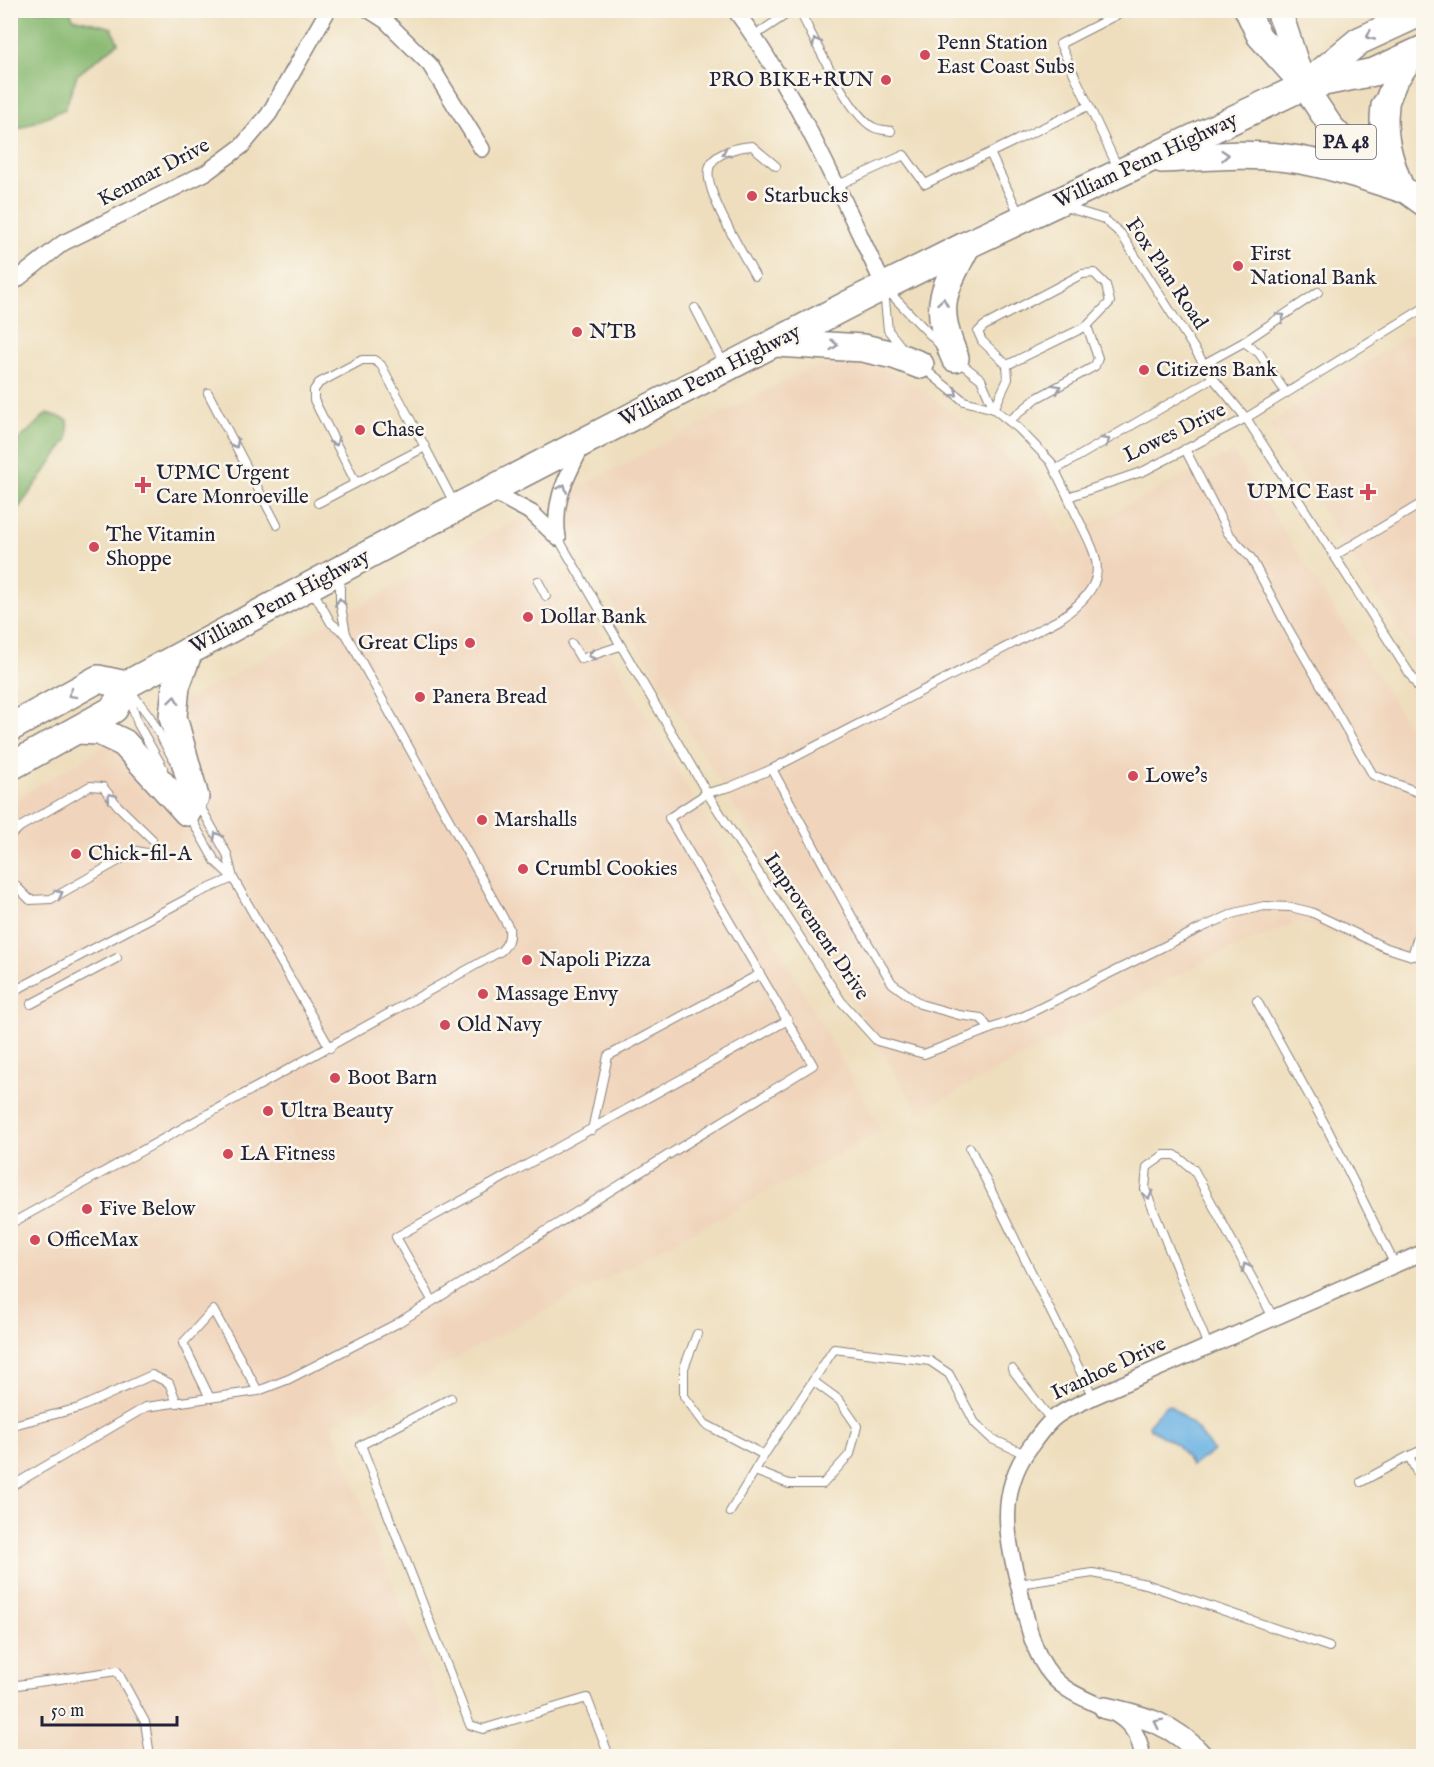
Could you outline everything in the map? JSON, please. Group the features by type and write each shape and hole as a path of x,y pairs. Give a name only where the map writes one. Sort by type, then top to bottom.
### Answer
{"highway":[{"name":"William Penn Highway","path":"126,685 489,490 884,286 1304,86 1359,41 1424,11"},
{"name":"William Penn Highway","path":"1304,86 1374,72 1419,52"},
{"path":"1386,106 1384,119 1386,148 1400,188"},
{"path":"1146,161 1239,154 1287,158 1330,166 1400,188"},
{"path":"955,358 943,327 942,307 948,285 967,245"},
{"path":"775,342 863,348 894,355 920,365"},
{"path":"189,651 176,686 173,717 191,805"},
{"path":"10,728 98,679 126,685 114,709 10,767"},
{"path":"77,730 99,731 124,743 191,805"}],"main road":[{"path":"1247,10 1259,36 1304,86"},
{"path":"1278,10 1304,86"},
{"path":"1386,106 1395,81 1419,52"},
{"name":"PA 48","path":"1304,86 1330,125 1341,137 1369,164 1424,204"},
{"path":"1105,1708 1143,1716 1161,1724 1191,1745 1202,1756"}],"street":[{"name":"Kenmar Drive","path":"10,285 63,243 207,172 242,146 269,114 328,10"},
{"path":"369,10 386,21 430,65 482,149"},
{"path":"735,10 795,102 884,286"},
{"path":"558,538 556,515 559,497 584,441"},
{"path":"489,490 532,513 558,538"},
{"name":"Ivanhoe Drive","path":"1142,1756 1137,1735 1127,1722 1061,1685 1046,1668 1030,1632 1009,1546 1006,1516 1009,1492 1015,1473 1025,1454 1051,1420 1093,1397 1424,1252"}],"lane":[{"path":"754,36 793,10"},
{"path":"799,10 843,93 856,111 873,127 891,131"},
{"path":"1120,172 1060,44 1126,10"},
{"path":"836,186 904,155 924,184 1088,106"},
{"path":"755,276 715,200 708,177 709,166 715,159 739,147 752,146 776,166"},
{"path":"990,153 1021,219"},
{"name":"Fox Plan Road","path":"1054,204 1096,215 1116,228 1213,378 1246,418 1424,696"},
{"path":"994,409 1008,379 1007,365 981,341 978,332 984,326 1082,274 1094,273 1106,285 1110,302 1087,326 1007,365"},
{"path":"10,1487 146,1407 258,1391 289,1379 396,1324 813,1065 669,818 707,793 730,787 772,769 1058,620 1073,609 1091,590 1098,569 1094,552 1045,454 994,409 981,379 928,333 884,286"},
{"path":"884,286 888,330 906,352 964,401 994,409"},
{"path":"1204,364 1244,342 1318,292"},
{"path":"695,308 726,368"},
{"name":"Lowes Drive","path":"1068,497 1133,475 1246,418 1424,308"},
{"path":"1009,422 1037,398 1095,366 1098,358 1087,326"},
{"path":"1244,342 1259,353 1286,393"},
{"path":"356,483 314,400 314,390 319,383 362,360 374,360 381,365 456,508"},
{"path":"1055,470 1213,378"},
{"path":"208,393 277,525"},
{"path":"318,503 425,447"},
{"path":"1185,449 1228,533 1251,558 1289,630 1373,775 1422,794"},
{"path":"1334,556 1424,502"},
{"name":"Improvement Drive","path":"558,538 707,793 841,1001 877,1041 924,1054 1024,1016 1200,928 1235,913 1264,906 1290,907 1311,912 1384,947 1412,956 1424,955"},
{"path":"10,1224 330,1048 506,947 510,935 509,928 346,634 340,601 341,568"},
{"path":"538,581 546,596"},
{"path":"310,585 331,623 346,634"},
{"path":"572,644 581,659 620,646"},
{"path":"126,685 150,717 215,861 233,878"},
{"path":"126,685 138,724 165,773"},
{"path":"772,769 851,915 892,983 920,1004 959,1015 981,1018 989,1029"},
{"path":"171,783 191,805 227,854 233,878 330,1048"},
{"path":"10,836 20,827 90,786 103,787 118,806 152,839"},
{"path":"10,880 30,900 51,899 136,851 162,856"},
{"path":"10,993 196,894 233,878"},
{"path":"1412,956 1424,916"},
{"path":"32,1005 117,958"},
{"path":"592,1130 608,1056 760,974"},
{"path":"1257,1000 1328,1131 1395,1265"},
{"path":"432,1300 396,1237 788,1020"},
{"path":"970,1148 1093,1397"},
{"path":"1208,1346 1145,1189 1147,1167 1164,1155 1175,1155 1194,1170 1274,1319"},
{"path":"210,1398 183,1343 213,1310 258,1391"},
{"path":"697,1334 684,1368 684,1396 705,1424 764,1455"},
{"path":"730,1512 764,1455 834,1349 930,1361 949,1374 975,1423 992,1439 1025,1454"},
{"path":"1012,1369 1051,1420"},
{"path":"10,1423 13,1425 79,1408 152,1375 169,1383 177,1403"},
{"path":"755,1471 789,1484 823,1484 850,1454 857,1426 839,1400 813,1380"},
{"path":"451,1398 361,1445 470,1725 483,1729 587,1698 609,1756"},
{"path":"1361,1482 1424,1449"},
{"path":"1408,1456 1424,1488"},
{"path":"1018,1584 1093,1573 1146,1584 1329,1647"},
{"path":"10,1686 117,1671 145,1722 150,1756"}],"shaded area":[{"name":"UPMC East","path":"1423,326 1423,668 1269,424"},
{"path":"851,363 877,367 900,376 922,390 1029,475 1064,537 1233,452 1423,748 1423,969 1299,922 1208,959 919,1112 551,501 799,374 824,365"},
{"path":"531,512 882,1131 331,1425 460,1756 11,1756 10,802 145,723"}],"green space":[{"path":"11,10 70,11 73,18 112,28 118,43 77,75 65,109 11,132"},
{"path":"47,413 68,420 68,439 11,519 11,451"}],"water":[{"path":"1170,1405 1199,1431 1213,1451 1192,1466 1177,1445 1150,1429 1149,1424 1165,1406"}],"place":[{"name":"Penn Station East Coast Subs","path":"925,55"},
{"name":"PRO BIKE+RUN","path":"886,80"},
{"name":"Starbucks","path":"752,196"},
{"name":"First National Bank","path":"1238,266"},
{"name":"NTB","path":"577,332"},
{"name":"Citizens Bank","path":"1144,370"},
{"name":"Chase","path":"360,430"},
{"name":"UPMC Urgent Care Monroeville","path":"143,485"},
{"name":"UPMC East","path":"1368,492"},
{"name":"The Vitamin Shoppe","path":"94,547"},
{"name":"Dollar Bank","path":"528,617"},
{"name":"Great Clips","path":"470,643"},
{"name":"Panera Bread","path":"420,697"},
{"name":"Lowe's","path":"1133,776"},
{"name":"Marshalls","path":"482,820"},
{"name":"Chick-fil-A","path":"76,854"},
{"name":"Crumbl Cookies","path":"523,869"},
{"name":"Napoli Pizza","path":"527,960"},
{"name":"Massage Envy","path":"483,994"},
{"name":"Old Navy","path":"445,1025"},
{"name":"Boot Barn","path":"335,1078"},
{"name":"Ultra Beauty","path":"268,1111"},
{"name":"LA Fitness","path":"228,1154"},
{"name":"Five Below","path":"87,1209"},
{"name":"OfficeMax","path":"35,1240"}]}
